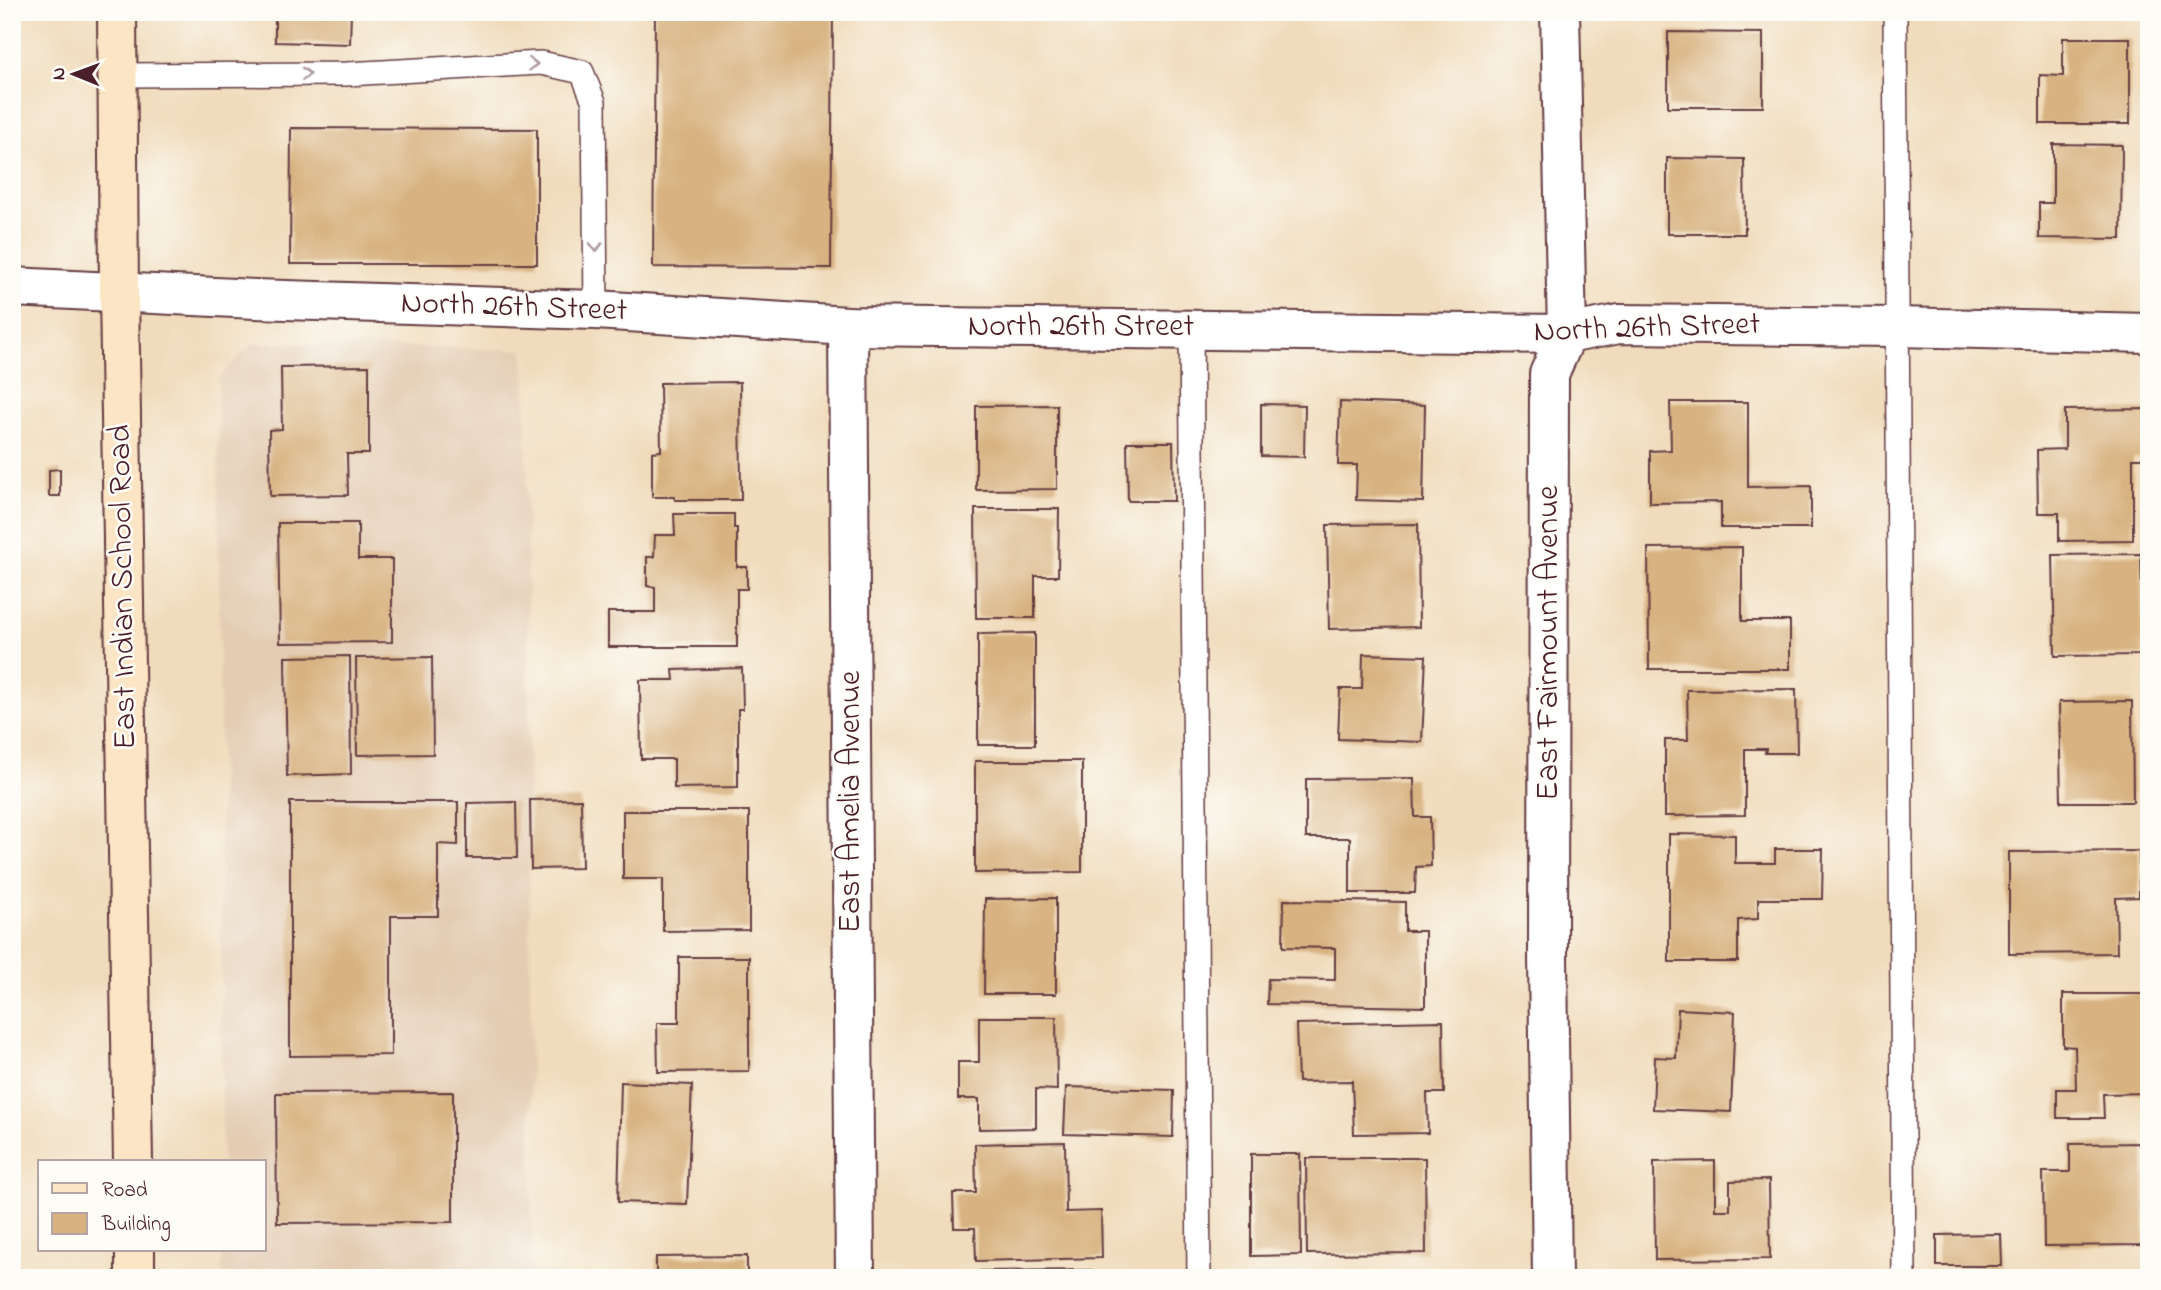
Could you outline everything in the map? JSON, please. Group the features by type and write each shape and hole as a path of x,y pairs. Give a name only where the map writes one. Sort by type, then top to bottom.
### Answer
{"main road":[{"name":"East Indian School Road","path":"117,12 119,292 134,1160"},
{"path":"135,1252 135,1278"}],"street":[{"name":"East Fairmount Avenue","path":"1552,1278 1548,956 1549,374 1567,334 1560,12"},
{"name":"North 26th Street","path":"12,287 255,299 596,310 848,326 1567,334 1619,324 2149,333"},
{"name":"East Amelia Avenue","path":"848,326 855,1278"}],"lane":[{"path":"1895,12 1903,1278"},
{"path":"118,75 347,74 541,63 582,72 594,103 596,310"},
{"path":"1191,328 1199,1278"}],"shaded area":[{"path":"253,343 523,350 526,378 532,1278 222,1278 222,1252 266,1252 266,1160 222,1160 218,378"}],"building":[{"path":"275,12 351,12 350,44 275,42"},
{"path":"655,12 833,12 831,268 653,267"},
{"path":"1668,32 1763,33 1763,107 1668,107"},
{"path":"2063,38 2130,38 2130,124 2040,124 2040,75 2063,76"},
{"path":"291,128 537,129 537,264 290,264"},
{"path":"2053,144 2122,145 2121,239 2039,238 2039,203 2053,203"},
{"path":"1667,158 1744,159 1745,234 1667,234"},
{"path":"369,366 369,454 347,454 348,495 270,496 269,430 282,429 281,367"},
{"path":"740,382 741,500 675,500 674,497 652,497 652,452 661,451 660,383"},
{"path":"1340,402 1425,405 1423,502 1356,500 1357,465 1338,465"},
{"path":"1670,402 1748,402 1748,487 1811,486 1811,528 1721,528 1721,502 1650,503 1650,451 1671,450"},
{"path":"1261,404 1305,405 1304,457 1261,456"},
{"path":"1057,405 1057,489 976,490 976,406"},
{"path":"2146,409 2146,458 2133,458 2133,540 2059,541 2059,513 2038,513 2037,450 2065,449 2065,410"},
{"path":"1127,442 1173,442 1174,501 1128,501"},
{"path":"60,469 60,496 49,496 49,470"},
{"path":"975,509 1059,509 1058,576 1035,576 1035,618 976,618"},
{"path":"674,514 734,514 734,528 737,528 737,567 747,567 747,589 737,589 737,647 608,647 608,612 655,612 655,587 647,586 647,557 654,557 655,535 675,535"},
{"path":"278,523 358,523 358,559 392,559 392,642 280,643"},
{"path":"1418,524 1419,627 1329,629 1327,525"},
{"path":"1742,547 1742,621 1790,621 1790,669 1649,669 1648,548"},
{"path":"2141,554 2143,655 2055,656 2053,555"},
{"path":"1035,633 1035,745 978,745 978,634"},
{"path":"1363,654 1426,656 1422,742 1338,739 1340,689 1362,689"},
{"path":"350,656 351,774 287,776 285,657"},
{"path":"432,657 433,754 357,755 356,658"},
{"path":"742,668 743,709 738,709 738,787 674,788 674,759 641,759 640,680 674,680 673,670"},
{"path":"1796,689 1797,753 1765,753 1766,749 1745,749 1745,815 1665,816 1665,740 1688,740 1687,690"},
{"path":"2132,701 2133,802 2061,802 2059,702"},
{"path":"975,761 1082,761 1082,872 975,873"},
{"path":"1414,778 1415,817 1430,817 1431,866 1416,867 1415,893 1350,893 1350,838 1306,838 1306,779"},
{"path":"581,799 582,868 531,869 530,800"},
{"path":"290,802 458,802 458,845 438,844 438,916 391,916 391,1055 290,1056"},
{"path":"516,802 517,858 467,858 467,803"},
{"path":"623,811 749,811 749,930 663,931 663,879 623,879"},
{"path":"1669,834 1735,835 1735,863 1775,863 1775,849 1823,849 1822,899 1758,899 1758,919 1738,920 1738,962 1669,962"},
{"path":"2139,851 2139,897 2116,898 2117,953 2009,954 2009,852"},
{"path":"1056,898 1056,994 984,994 985,899"},
{"path":"1284,900 1405,902 1405,931 1425,931 1425,1007 1267,1004 1268,979 1335,980 1335,948 1283,947"},
{"path":"679,957 749,957 749,1071 658,1072 657,1023 679,1023"},
{"path":"2063,994 2149,994 2149,1093 2103,1094 2104,1118 2057,1118 2057,1089 2076,1089 2075,1047 2063,1046"},
{"path":"1678,1009 1735,1012 1731,1112 1653,1109 1655,1057 1676,1058"},
{"path":"979,1017 1056,1017 1057,1090 1036,1089 1036,1128 979,1129 979,1099 958,1099 958,1062 979,1062"},
{"path":"1443,1021 1444,1093 1427,1093 1428,1133 1354,1134 1352,1081 1298,1082 1296,1024"},
{"path":"621,1082 692,1085 687,1204 618,1202"},
{"path":"1066,1087 1174,1090 1173,1137 1064,1134"},
{"path":"453,1092 453,1222 277,1223 276,1093"},
{"path":"1065,1142 1066,1212 1101,1211 1102,1258 976,1261 975,1228 954,1228 953,1193 976,1193 975,1144"},
{"path":"2144,1143 2145,1245 2044,1246 2043,1172 2070,1172 2070,1144"},
{"path":"1251,1154 1300,1154 1301,1255 1251,1256"},
{"path":"1306,1158 1425,1158 1426,1253 1307,1254"},
{"path":"1715,1161 1715,1210 1730,1210 1730,1181 1769,1180 1770,1259 1655,1260 1654,1162"},
{"path":"2001,1234 2002,1266 1937,1266 1937,1235"},
{"path":"747,1256 747,1278 656,1278 656,1257"},
{"path":"1092,1270 1092,1278 980,1278 980,1271"}]}
